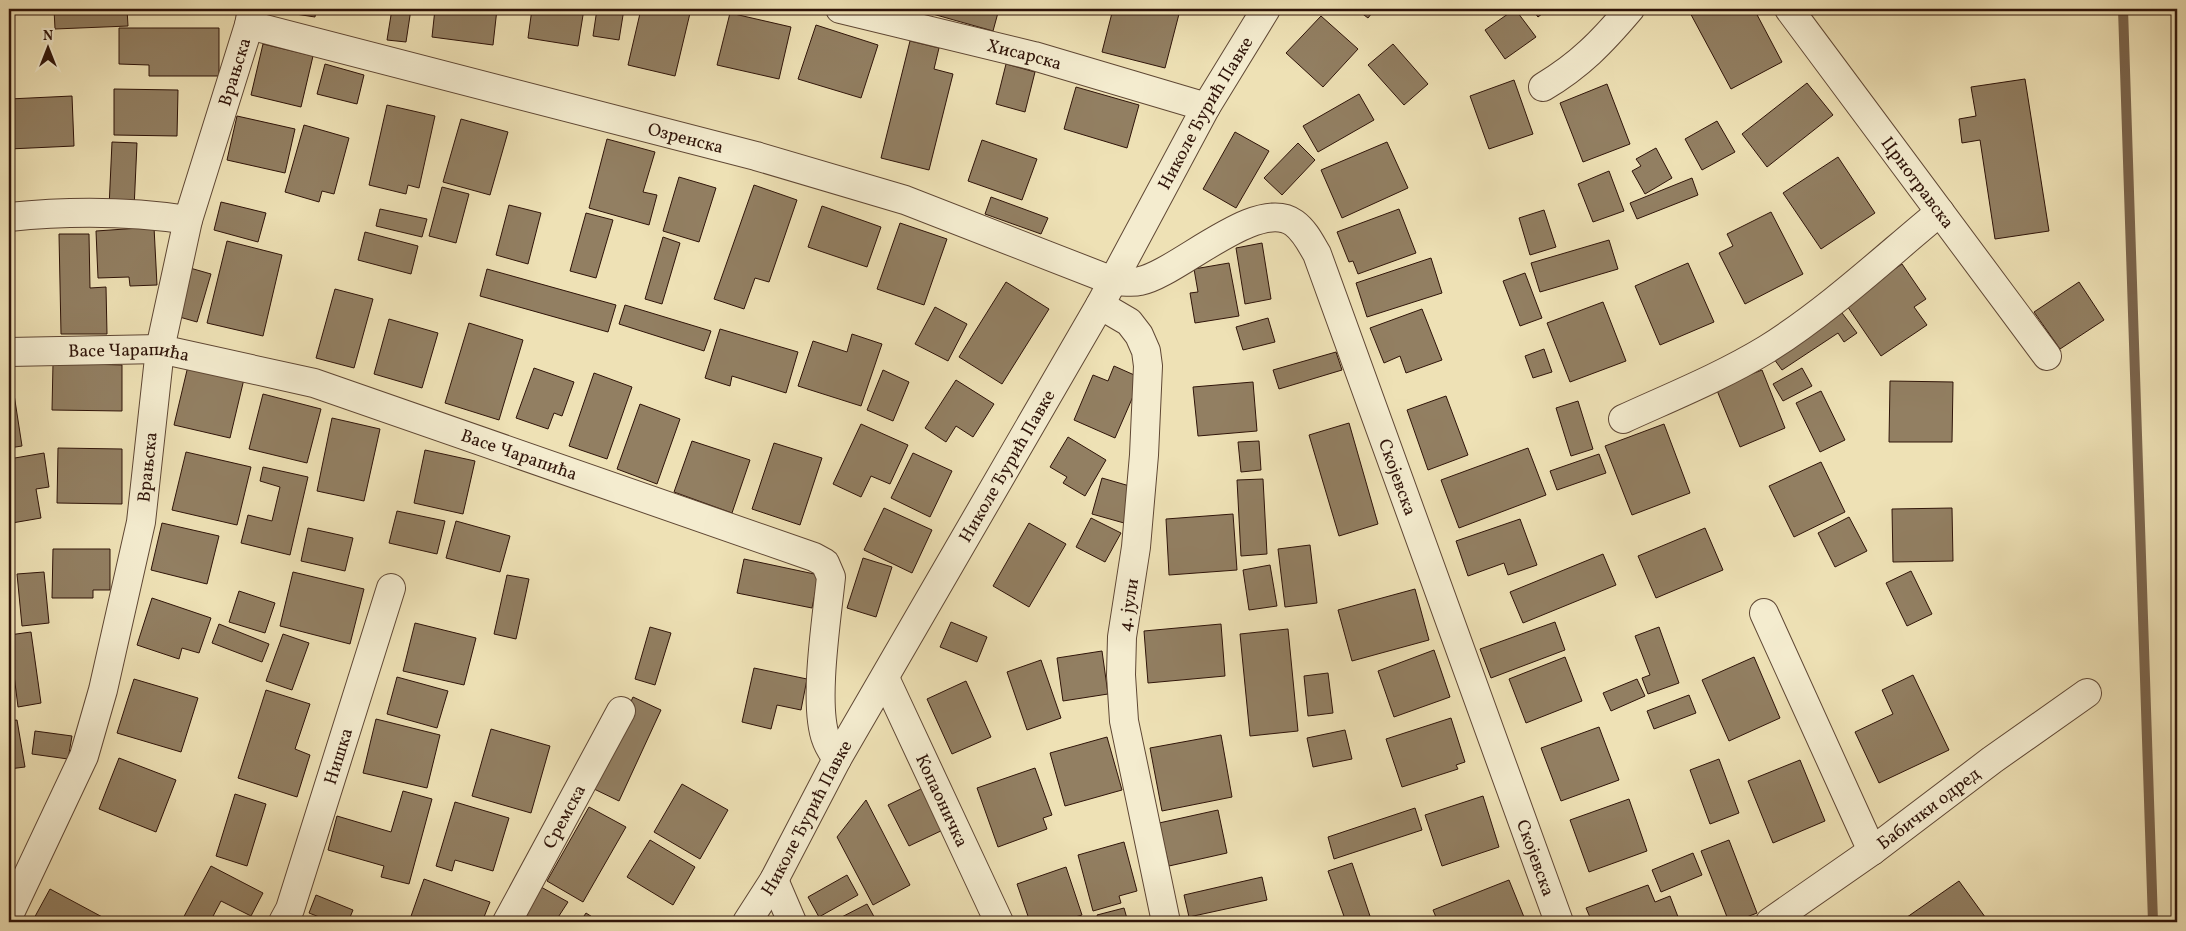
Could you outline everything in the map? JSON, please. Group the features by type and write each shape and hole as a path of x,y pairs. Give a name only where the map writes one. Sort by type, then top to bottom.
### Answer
{"street":[{"name":"Хисарска","path":"840,9 1034,56 1206,107"},
{"name":"Николе Ђурић Павке","path":"747,922 774,880 837,759 1100,305 1206,107 1266,9"},
{"path":"1543,87 1576,65 1593,50 1630,9"},
{"name":"Црнотравска","path":"1789,9 2047,356"},
{"name":"Врањска","path":"9,915 84,756 103,690 141,522 160,350 188,220 251,17"},
{"name":"Озренска","path":"251,17 756,156 896,197 1113,281"},
{"path":"1623,419 1716,377 1768,348 1800,326 1940,212"},
{"path":"9,217 38,214 148,214 188,220"},
{"name":"Скојевска","path":"1113,281 1141,281 1233,230 1259,221 1276,217 1293,222 1303,232 1317,254 1559,922"},
{"name":"4. јули","path":"1100,305 1129,322 1140,335 1146,351 1148,366 1137,538 1122,637 1121,675 1124,721 1166,922"},
{"name":"Васе Чарапића","path":"9,352 160,350 314,383 814,557 825,563 831,577 821,680 822,713 825,738 837,759"},
{"name":"Нишка","path":"282,922 290,909 392,588"},
{"path":"1764,613 1872,852"},
{"name":"Копаоничка","path":"885,678 999,922"},
{"name":"Бабички одред","path":"1770,922 1872,852 1992,760 2087,693"},
{"name":"Сремска","path":"507,922 621,711"},
{"path":"774,880 792,922"}],"building":[{"path":"54,9 127,9 128,26 55,29"},
{"path":"237,9 237,10 199,10"},
{"path":"276,9 316,9 315,17 276,11"},
{"path":"392,9 411,9 406,42 387,40"},
{"path":"435,9 497,9 493,45 432,37"},
{"path":"532,9 584,9 578,46 528,38"},
{"path":"597,9 624,9 619,40 593,36"},
{"path":"641,9 691,9 675,76 628,65"},
{"path":"922,9 999,9 993,31 922,11"},
{"path":"1113,9 1160,9 1179,14 1165,68 1102,52"},
{"path":"1356,9 1375,9 1368,18"},
{"path":"1515,9 1536,37 1505,59 1485,30"},
{"path":"1532,9 1548,9 1538,17"},
{"path":"1688,9 1754,9 1782,62 1731,89"},
{"path":"730,13 791,27 779,79 717,65"},
{"path":"1321,16 1358,49 1323,87 1286,53"},
{"path":"816,25 878,45 861,98 798,79"},
{"path":"119,28 219,28 219,76 149,76 149,65 119,64"},
{"path":"910,41 939,48 934,69 953,74 929,170 881,158"},
{"path":"263,44 313,56 301,107 251,95"},
{"path":"1393,44 1428,84 1404,105 1368,65"},
{"path":"325,64 364,75 357,104 317,94"},
{"path":"1006,64 1035,72 1025,112 996,104"},
{"path":"2025,79 2049,231 1995,239 1980,140 1962,143 1959,119 1976,116 1971,87"},
{"path":"1514,80 1533,134 1489,149 1470,96"},
{"path":"1807,83 1833,115 1767,167 1742,134"},
{"path":"1607,84 1630,144 1583,162 1560,103"},
{"path":"1076,87 1139,105 1127,148 1064,129"},
{"path":"114,89 178,90 177,136 114,135"},
{"path":"1359,94 1374,120 1318,152 1303,126"},
{"path":"72,96 74,146 9,149 9,99"},
{"path":"387,105 435,116 419,188 408,185 406,194 369,185"},
{"path":"237,116 295,129 285,173 227,160"},
{"path":"461,119 508,132 490,195 443,182"},
{"path":"1717,121 1735,152 1702,170 1685,139"},
{"path":"304,125 349,138 334,194 322,191 319,202 285,192"},
{"path":"1235,132 1269,151 1236,208 1203,189"},
{"path":"607,139 655,152 643,192 657,195 649,225 589,208"},
{"path":"982,140 1037,159 1022,200 968,181"},
{"path":"112,142 137,143 134,209 109,208"},
{"path":"1387,142 1408,188 1342,218 1321,170"},
{"path":"1298,143 1315,160 1282,195 1264,178"},
{"path":"1656,148 1672,178 1645,194 1632,171 1641,166 1636,159"},
{"path":"1838,157 1875,213 1821,249 1783,193"},
{"path":"1609,171 1624,211 1593,222 1578,184"},
{"path":"679,177 716,188 699,242 663,231"},
{"path":"1692,178 1698,195 1637,219 1630,203"},
{"path":"754,185 797,200 769,282 755,278 744,309 714,299"},
{"path":"442,187 469,194 456,243 429,236"},
{"path":"991,197 1048,218 1041,234 985,214"},
{"path":"221,202 266,213 258,242 214,230"},
{"path":"509,205 541,213 528,264 496,255"},
{"path":"822,206 881,227 867,267 808,247"},
{"path":"380,209 427,219 422,237 376,226"},
{"path":"1399,209 1416,253 1358,274 1353,261 1349,262 1337,232"},
{"path":"1544,210 1556,247 1530,255 1519,218"},
{"path":"1771,212 1803,274 1745,304 1719,253 1733,246 1727,234"},
{"path":"586,213 613,220 596,278 570,271"},
{"path":"900,223 947,239 924,305 877,289"},
{"path":"154,227 157,285 130,286 129,277 98,278 96,231"},
{"path":"365,232 418,246 411,274 358,260"},
{"path":"59,234 89,234 90,288 106,287 107,334 61,334"},
{"path":"663,237 680,243 662,304 645,299"},
{"path":"1609,240 1618,269 1540,292 1531,263"},
{"path":"227,241 282,255 263,336 207,323"},
{"path":"1262,243 1271,299 1245,304 1236,248"},
{"path":"9,257 12,305 9,305"},
{"path":"1431,258 1442,293 1367,317 1356,283"},
{"path":"1229,263 1239,316 1195,323 1190,293 1198,292 1194,269"},
{"path":"1688,263 1714,322 1660,345 1635,286"},
{"path":"1902,264 1926,299 1914,307 1927,325 1881,356 1845,303"},
{"path":"190,268 211,274 197,322 176,316"},
{"path":"487,269 616,305 608,332 480,296"},
{"path":"1525,273 1542,318 1520,326 1503,281"},
{"path":"1006,282 1049,309 1002,384 959,357"},
{"path":"2079,282 2104,320 2060,349 2034,312"},
{"path":"335,289 373,299 354,368 316,358"},
{"path":"1603,302 1626,361 1570,382 1547,323"},
{"path":"625,305 711,331 704,351 619,324"},
{"path":"935,307 967,324 948,361 915,344"},
{"path":"1422,309 1442,360 1406,373 1400,356 1384,363 1370,328"},
{"path":"1842,313 1857,333 1844,342 1838,333 1782,370 1774,359"},
{"path":"1268,318 1275,342 1243,350 1236,327"},
{"path":"389,319 438,333 422,388 374,374"},
{"path":"469,323 523,340 499,420 445,403"},
{"path":"720,329 798,352 786,393 732,376 730,386 705,378"},
{"path":"852,334 882,344 861,406 798,386 813,341 847,352"},
{"path":"1544,349 1552,372 1533,378 1525,356"},
{"path":"1336,352 1342,370 1279,389 1273,370"},
{"path":"9,362 22,446 9,448"},
{"path":"53,363 122,365 122,411 52,410"},
{"path":"188,366 244,379 230,438 174,425"},
{"path":"1114,366 1141,378 1115,438 1074,420 1093,375 1108,381"},
{"path":"534,368 574,382 562,416 554,413 548,429 516,418"},
{"path":"1802,368 1812,386 1783,401 1773,384"},
{"path":"883,370 909,382 893,421 867,410"},
{"path":"1762,370 1785,428 1740,447 1716,388"},
{"path":"594,373 632,387 607,459 569,446"},
{"path":"956,380 994,404 973,437 956,426 946,442 925,428"},
{"path":"1890,381 1953,382 1952,442 1889,442"},
{"path":"1253,382 1257,431 1198,436 1193,387"},
{"path":"1821,391 1845,440 1820,452 1796,403"},
{"path":"263,394 321,409 307,463 249,449"},
{"path":"1446,396 1468,455 1428,470 1407,410"},
{"path":"1578,401 1593,449 1571,456 1556,408"},
{"path":"640,404 680,419 657,484 617,469"},
{"path":"332,418 380,429 364,501 317,491"},
{"path":"1349,423 1378,524 1339,536 1309,435"},
{"path":"861,424 908,445 890,484 871,476 861,497 833,484"},
{"path":"1664,424 1690,493 1632,515 1605,446"},
{"path":"1068,437 1106,460 1085,496 1063,483 1067,477 1050,467"},
{"path":"692,441 750,460 732,513 674,492"},
{"path":"1259,441 1261,470 1241,472 1238,442"},
{"path":"774,443 822,458 800,525 752,509"},
{"path":"58,448 122,449 122,504 57,503"},
{"path":"1528,448 1546,495 1459,528 1441,480"},
{"path":"425,450 475,461 463,514 414,503"},
{"path":"186,452 251,467 237,525 172,510"},
{"path":"44,453 49,487 36,489 41,518 12,523 9,504 9,459"},
{"path":"913,453 952,471 930,517 891,498"},
{"path":"1599,454 1606,473 1557,490 1550,471"},
{"path":"1821,462 1845,512 1794,537 1769,486"},
{"path":"263,467 308,477 290,555 241,543 248,515 272,521 280,487 260,481"},
{"path":"1102,478 1133,487 1124,523 1092,514"},
{"path":"1263,479 1267,554 1241,556 1237,480"},
{"path":"884,508 932,530 912,573 864,550"},
{"path":"1952,508 1953,561 1893,562 1892,509"},
{"path":"397,511 445,521 437,554 389,543"},
{"path":"1233,514 1237,570 1169,575 1166,519"},
{"path":"1849,517 1867,551 1835,567 1818,533"},
{"path":"1091,518 1121,533 1105,562 1076,547"},
{"path":"1520,519 1537,565 1508,575 1504,563 1468,576 1456,541"},
{"path":"456,521 510,536 500,572 446,558"},
{"path":"162,523 219,536 207,584 151,570"},
{"path":"1029,523 1066,544 1029,607 993,586"},
{"path":"308,528 353,538 345,571 301,561"},
{"path":"1705,528 1723,570 1656,598 1638,556"},
{"path":"1310,545 1317,603 1285,607 1278,549"},
{"path":"53,549 110,549 110,590 93,590 93,598 52,598"},
{"path":"1603,554 1616,585 1523,623 1510,592"},
{"path":"863,558 892,567 876,617 847,608"},
{"path":"744,559 819,575 812,608 737,593"},
{"path":"1270,565 1277,606 1249,610 1243,570"},
{"path":"1911,571 1932,614 1907,626 1886,583"},
{"path":"44,572 49,623 22,626 17,574"},
{"path":"293,572 364,589 350,644 280,626"},
{"path":"507,575 529,579 516,639 494,634"},
{"path":"1415,589 1429,640 1352,661 1338,610"},
{"path":"239,591 275,603 265,633 229,622"},
{"path":"152,598 211,618 199,653 182,648 179,659 137,645"},
{"path":"951,622 987,637 977,662 940,647"},
{"path":"1555,622 1565,650 1491,678 1480,649"},
{"path":"415,623 476,638 464,685 403,671"},
{"path":"219,624 269,644 262,662 212,643"},
{"path":"1221,624 1225,676 1148,683 1144,631"},
{"path":"650,627 671,633 655,685 635,679"},
{"path":"1659,627 1679,683 1648,694 1642,678 1650,675 1635,636"},
{"path":"1288,629 1298,731 1250,736 1240,634"},
{"path":"31,632 41,703 18,707 9,635"},
{"path":"283,634 309,643 292,690 266,681"},
{"path":"1434,650 1450,697 1394,717 1378,671"},
{"path":"1102,651 1108,694 1063,701 1057,658"},
{"path":"1565,657 1582,701 1526,723 1509,679"},
{"path":"1754,657 1780,718 1729,741 1702,680"},
{"path":"1041,660 1061,718 1027,730 1007,672"},
{"path":"754,668 807,679 801,710 777,705 771,729 742,722"},
{"path":"1328,673 1333,713 1308,716 1304,676"},
{"path":"1913,675 1949,750 1879,783 1855,732 1893,714 1882,690"},
{"path":"397,677 448,691 437,728 387,714"},
{"path":"134,679 198,698 181,752 117,733"},
{"path":"1637,679 1645,696 1611,711 1603,693"},
{"path":"966,681 991,737 952,754 927,699"},
{"path":"266,690 310,704 295,749 310,755 297,797 238,778"},
{"path":"1689,695 1696,713 1654,729 1647,711"},
{"path":"633,697 661,710 619,801 592,788"},
{"path":"1451,718 1465,762 1456,765 1458,769 1402,787 1386,739"},
{"path":"376,719 440,735 427,788 363,773"},
{"path":"17,720 25,767 9,769 9,721"},
{"path":"1599,727 1619,780 1561,801 1541,748"},
{"path":"491,729 550,746 531,813 472,796"},
{"path":"1345,730 1352,759 1313,767 1307,738"},
{"path":"35,731 72,736 68,759 32,754"},
{"path":"1221,735 1232,797 1162,811 1150,748"},
{"path":"1107,737 1122,790 1065,806 1050,753"},
{"path":"119,758 176,780 156,832 99,809"},
{"path":"1719,759 1739,813 1710,824 1690,770"},
{"path":"1800,760 1825,821 1773,843 1748,781"},
{"path":"1035,768 1052,815 1043,818 1047,829 998,847 977,788"},
{"path":"682,784 728,810 700,859 654,832"},
{"path":"925,787 945,829 909,846 888,805"},
{"path":"403,791 432,799 409,884 381,877 384,866 328,850 337,816 391,832"},
{"path":"235,794 266,804 247,866 216,856"},
{"path":"1483,796 1499,847 1442,866 1425,815"},
{"path":"1629,799 1647,851 1589,872 1570,820"},
{"path":"866,800 910,885 873,905 837,837"},
{"path":"455,802 509,818 493,871 455,860 452,871 436,866"},
{"path":"589,807 626,827 583,902 547,881"},
{"path":"1415,808 1422,830 1334,859 1328,837"},
{"path":"1218,810 1227,853 1169,866 1159,823"},
{"path":"650,840 695,867 673,905 627,877"},
{"path":"1729,840 1757,913 1734,922 1729,922 1701,851"},
{"path":"1124,842 1137,891 1119,896 1121,903 1093,911 1078,855"},
{"path":"1693,853 1702,875 1661,892 1652,870"},
{"path":"1352,863 1372,922 1346,922 1328,871"},
{"path":"211,866 263,893 251,916 221,901 210,922 181,922"},
{"path":"1066,867 1082,915 1058,922 1030,922 1017,884"},
{"path":"847,875 858,895 819,917 808,897"},
{"path":"1262,877 1267,900 1189,917 1184,895"},
{"path":"424,879 490,902 482,922 471,922 457,917 455,922 409,922"},
{"path":"1509,880 1526,922 1438,922 1433,910"},
{"path":"1959,881 1988,921 1900,922"},
{"path":"1648,885 1655,902 1670,896 1680,922 1592,922 1586,908"},
{"path":"541,887 568,902 555,922 519,922"},
{"path":"50,889 106,919 104,922 32,922"},
{"path":"316,895 353,910 348,922 332,922 309,913"},
{"path":"867,904 877,922 834,922 834,921"},
{"path":"1124,908 1128,922 1099,922 1097,915"},
{"path":"586,913 600,922 580,922"}],"waterway":[{"path":"2123,9 2153,922"}]}
